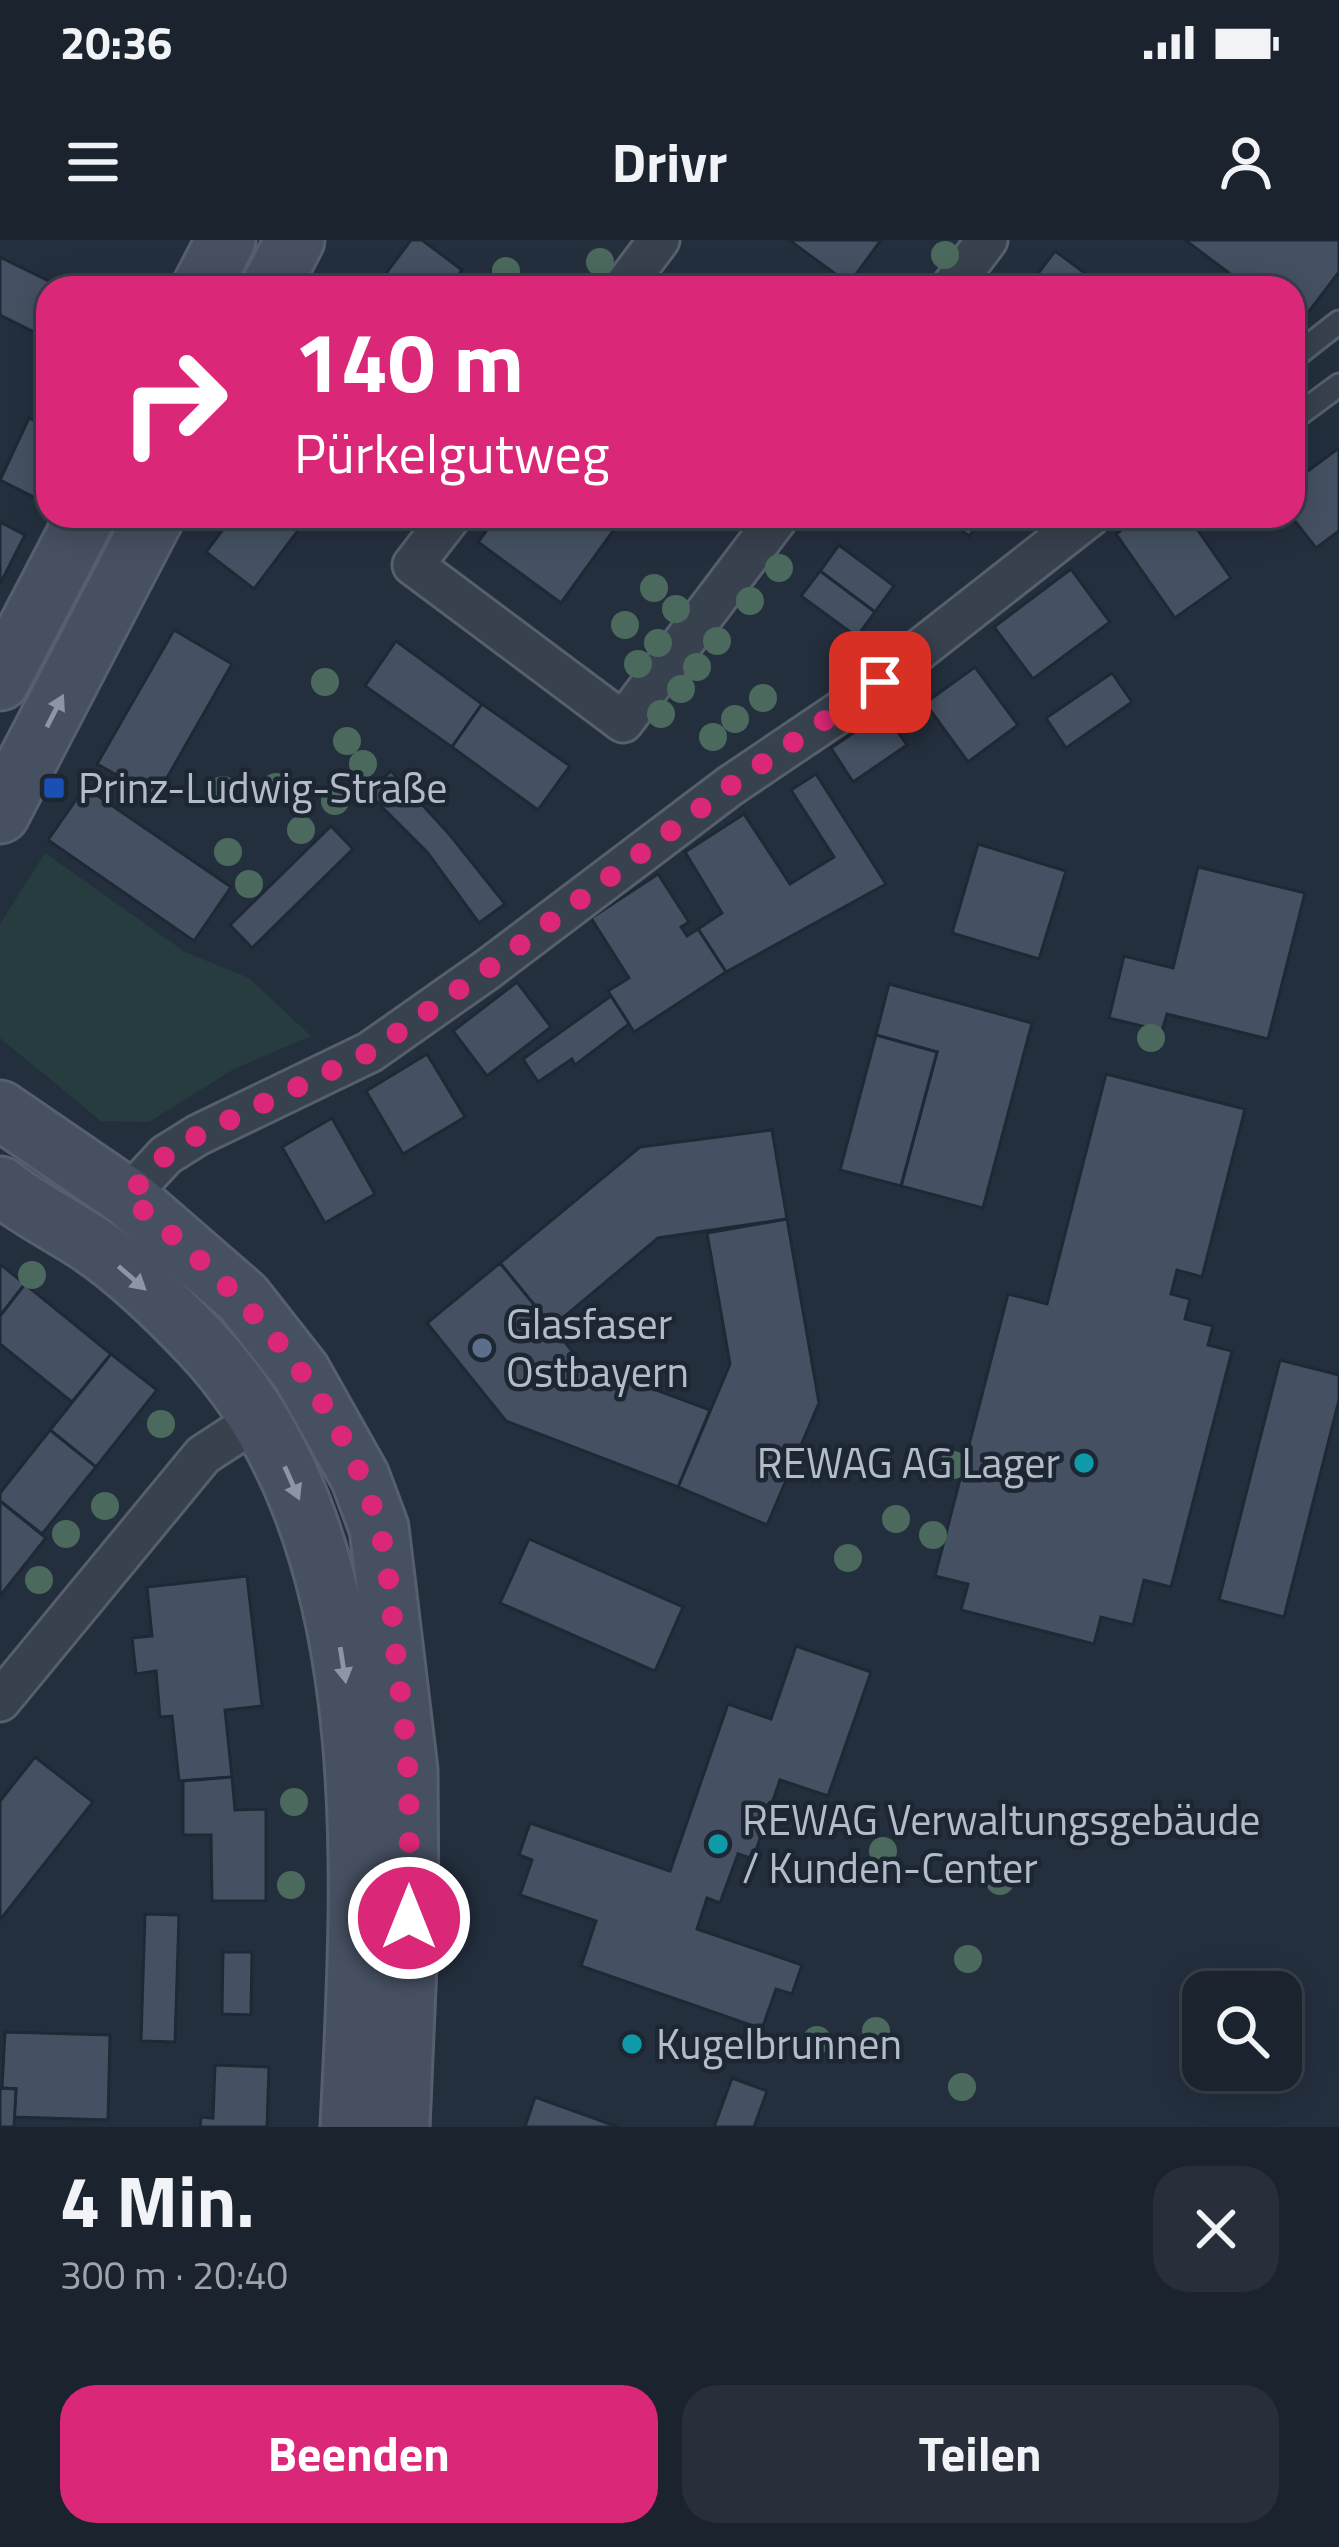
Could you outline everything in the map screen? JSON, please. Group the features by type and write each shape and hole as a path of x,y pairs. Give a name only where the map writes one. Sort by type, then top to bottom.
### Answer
{"street":[{"path":"208,276 226,240"},
{"path":"276,276 295,240"},
{"path":"632,276 659,240"},
{"path":"960,276 987,240"},
{"path":"0,681 80,528"},
{"path":"0,814 148,528"},
{"path":"442,528 413,565 623,722 769,528"},
{"path":"127,1197 166,1155 198,1135 390,1039 730,786 844,709 1075,528"},
{"path":"0,1110 127,1197 243,1298 275,1336 327,1414 360,1478 379,1528 408,1770 409,1918 400,2127"},
{"path":"0,1186 35,1213 92,1245 202,1344 258,1419 298,1494 339,1641 354,1737 359,1833 350,2127"},
{"path":"0,1701 203,1455 258,1419"}],"lane":[{"path":"1305,349 1339,322"},
{"path":"1305,410 1339,385"}],"green space":[{"path":"45,853 185,952 249,978 311,1036 234,1069 149,1122 101,1121 0,1038 0,924"}],"building":[{"path":"411,240 422,240 462,270 457,276 384,276"},
{"path":"789,240 881,240 855,276 838,276"},
{"path":"1185,240 1339,240 1339,272 1305,317 1305,276 1233,276"},
{"path":"1055,251 1089,276 1036,276"},
{"path":"0,257 39,276 36,333 0,315"},
{"path":"29,418 36,421 36,498 0,480"},
{"path":"1339,448 1339,531 1316,548 1300,528 1305,528 1305,473"},
{"path":"0,522 25,535 0,584"},
{"path":"224,528 300,528 254,589 206,552"},
{"path":"488,528 615,528 561,603 478,542"},
{"path":"1124,528 1196,528 1231,578 1175,618 1116,534"},
{"path":"839,545 894,586 875,612 820,571"},
{"path":"1071,569 1110,622 1033,679 994,627"},
{"path":"820,571 875,612 857,637 801,596"},
{"path":"174,630 232,664 156,797 97,764"},
{"path":"396,641 482,704 452,747 365,686"},
{"path":"975,667 1018,725 968,762 925,703"},
{"path":"1112,673 1132,702 1066,748 1046,718"},
{"path":"482,704 570,766 538,810 452,747"},
{"path":"884,712 907,745 853,782 831,748"},
{"path":"391,771 505,904 479,923 427,852 368,793"},
{"path":"816,774 886,884 726,972 698,929 722,913 685,852 744,814 790,884 834,857 791,790"},
{"path":"85,787 231,887 194,941 48,840"},
{"path":"331,826 353,849 252,948 230,925"},
{"path":"978,844 1066,871 1039,959 952,933"},
{"path":"1198,867 1305,893 1268,1039 1167,1014 1162,1031 1109,1018 1124,956 1173,968"},
{"path":"658,874 689,922 681,927 687,936 698,929 726,972 634,1032 608,991 629,978 591,918"},
{"path":"517,982 551,1027 487,1076 453,1031"},
{"path":"889,984 1032,1023 983,1208 901,1186 937,1052 876,1035"},
{"path":"611,996 629,1024 575,1065 572,1059 538,1082 523,1059"},
{"path":"876,1035 937,1052 901,1186 840,1170"},
{"path":"427,1054 465,1117 403,1154 366,1091"},
{"name":"REWAG AG Lager","path":"1106,1074 1245,1109 1202,1277 1177,1270 1171,1294 1190,1299 1185,1319 1213,1326 1208,1345 1232,1351 1171,1587 1144,1580 1133,1625 1101,1617 1094,1644 961,1610 968,1584 935,1576 1008,1294 1047,1304"},
{"path":"332,1118 375,1194 325,1223 282,1147"},
{"path":"772,1130 787,1219 658,1238 552,1327 500,1263 640,1147"},
{"path":"787,1219 819,1403 767,1525 678,1487 730,1364 707,1233"},
{"path":"500,1263 581,1362 710,1410 678,1487 506,1421 427,1323"},
{"path":"0,1264 25,1284 0,1316"},
{"path":"25,1284 111,1354 72,1402 0,1344 0,1316"},
{"path":"111,1354 157,1390 96,1467 50,1430"},
{"path":"1280,1360 1339,1375 1339,1400 1284,1617 1219,1600"},
{"path":"50,1430 96,1467 42,1534 0,1501 0,1493"},
{"path":"0,1501 46,1538 0,1596"},
{"path":"529,1539 683,1607 655,1671 500,1603"},
{"path":"247,1576 262,1706 225,1710 232,1777 179,1781 172,1716 160,1717 156,1671 136,1674 132,1638 152,1636 147,1587"},
{"name":"REWAG Verwaltungsgebäude / Kunden-Center","path":"796,1646 871,1672 828,1796 780,1780 753,1859 738,1854 720,1903 707,1898 697,1929 802,1965 792,1994 776,1989 762,2029 581,1966 596,1921 520,1895 532,1860 519,1855 530,1823 670,1871 728,1704 771,1719"},
{"path":"35,1757 93,1802 0,1920 0,1801"},
{"path":"232,1777 235,1810 266,1809 266,1901 212,1901 211,1835 183,1835 183,1781"},
{"path":"145,1914 179,1915 175,2042 141,2041"},
{"path":"223,1952 252,1952 251,2015 222,2014"},
{"path":"5,2032 110,2035 108,2120 14,2117 16,2089 2,2088"},
{"path":"215,2065 269,2067 267,2127 200,2127 201,2117 213,2118"},
{"path":"732,2078 767,2091 754,2127 714,2127"},
{"path":"0,2088 16,2089 14,2127 0,2127"},
{"path":"535,2097 618,2127 525,2127"}],"place":[{"name":"Prinz-Ludwig-Straße","path":"54,788"},
{"name":"Glasfaser Ostbayern","path":"482,1348"},
{"name":"REWAG AG Lager","path":"1084,1463"},
{"name":"REWAG Verwaltungsgebäude / Kunden-Center","path":"718,1844"},
{"name":"Kugelbrunnen","path":"632,2044"}],"route":[{"path":"409,1918 408,1770 390,1597 379,1528 360,1478 327,1414 275,1336 195,1252 127,1197 166,1155 198,1135 370,1052 730,786 880,682"}]}
